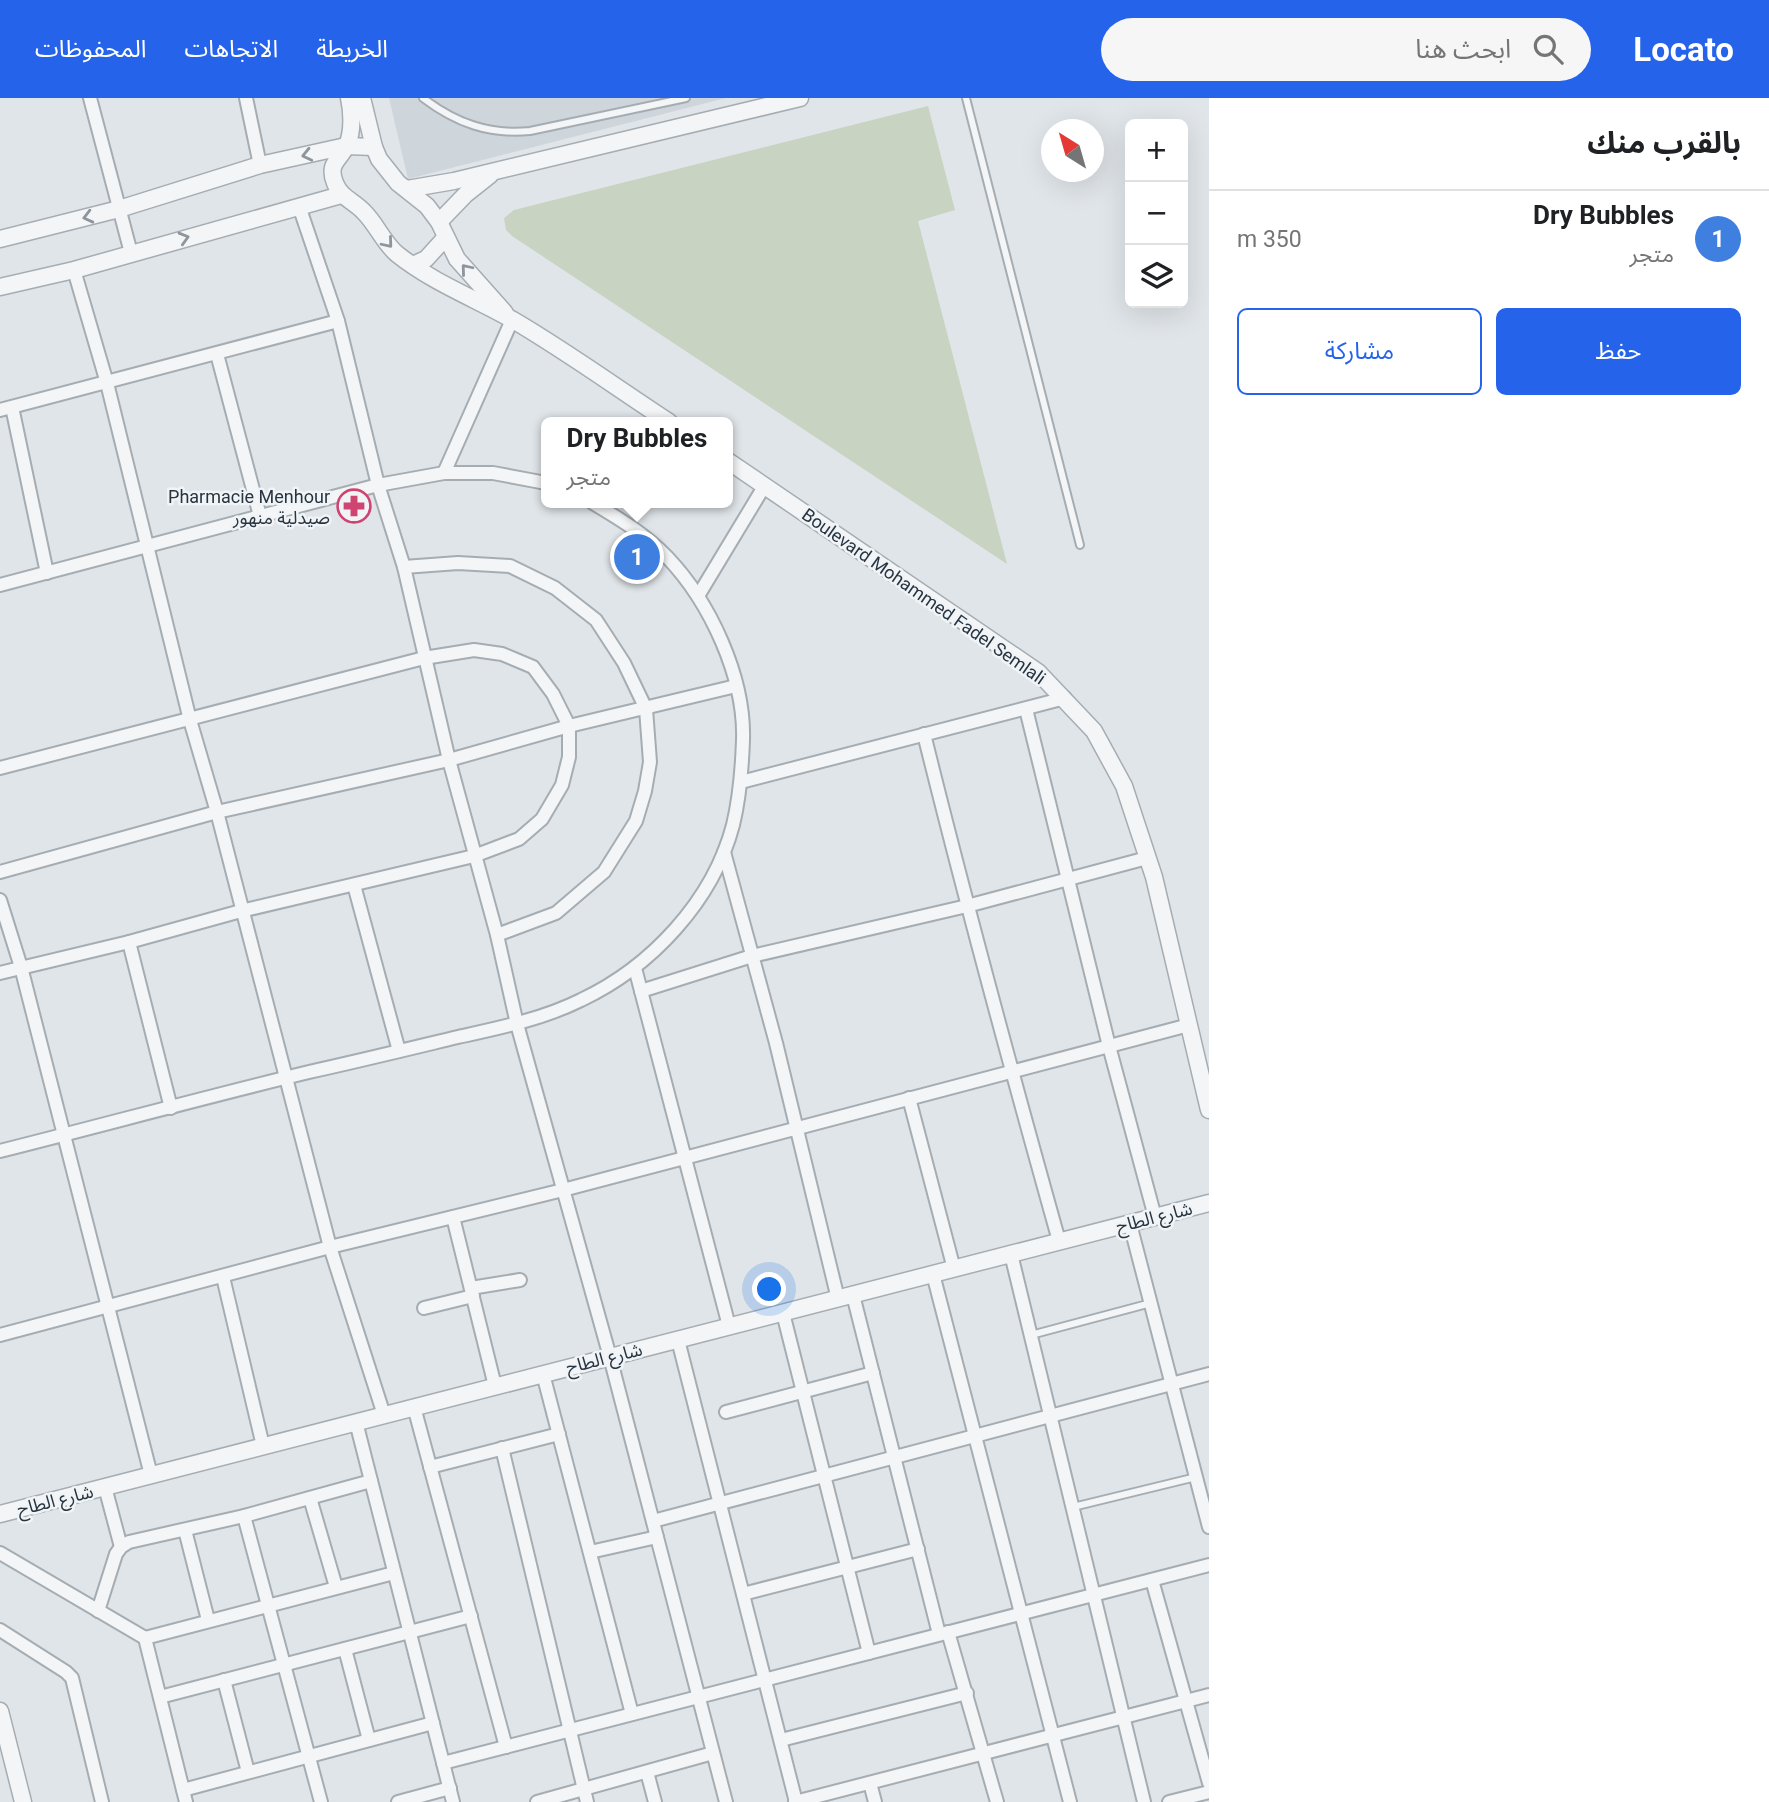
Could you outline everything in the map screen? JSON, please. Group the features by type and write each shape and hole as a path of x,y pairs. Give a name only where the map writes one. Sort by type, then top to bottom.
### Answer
{"street":[{"path":"90,98 131,253"},
{"path":"246,98 260,165"},
{"path":"349,98 351,128 346,146 337,157 332,170 334,181 341,195 363,211 385,243 413,265 468,298 512,320 661,417"},
{"path":"362,98 374,147 389,173 427,206 457,260 512,320"},
{"path":"407,189 454,181 800,98"},
{"path":"0,239 120,209 260,165 346,146 374,147"},
{"path":"413,265 426,259 466,194 501,168"},
{"path":"0,287 74,270 341,195"},
{"path":"299,206 338,321 378,485 404,567 449,760 497,934 517,1024 610,1357 726,1802"},
{"path":"74,270 107,383 190,720 217,812 330,1247 384,1415"},
{"path":"444,473 512,320"},
{"path":"47,573 6,408 338,321"},
{"path":"217,354 260,516"},
{"name":"Boulevard Mohammed Fadel Semlali","path":"733,464 1028,664 1065,698 1094,732 1124,786 1147,858 1209,1110"},
{"path":"0,585 378,485 444,473 493,473 541,483"},
{"path":"698,596 765,485"},
{"path":"0,1151 285,1078 517,1024 581,1000 635,968 668,938 695,904 724,852 732,826 741,782 743,734 737,686 721,639 698,596 667,557 630,525 601,508"},
{"path":"404,567 458,563 510,566 555,588 596,620 624,663 646,709 650,762 645,791 636,821 604,872 556,913 497,934"},
{"path":"0,768 424,658 474,650 502,654 533,667 553,694 569,726 569,757 562,785 542,819 519,839 474,856 241,911 129,942 0,973"},
{"path":"0,872 217,812 449,760 569,726 737,686"},
{"path":"741,782 1065,698"},
{"path":"1026,709 1109,1046 1155,1217"},
{"path":"924,734 967,906 1059,1241"},
{"path":"724,852 796,1127 845,1297 873,1373 918,1549 943,1633 967,1693 997,1802"},
{"path":"641,991 752,956 967,906 1147,858"},
{"path":"354,884 399,1051"},
{"path":"0,900 21,967 150,1475"},
{"path":"129,942 171,1108"},
{"path":"635,968 729,1326"},
{"path":"0,1335 1189,1025"},
{"path":"909,1098 954,1269"},
{"name":"شارع الطاح","path":"0,1514 1209,1203"},
{"path":"453,1217 495,1387"},
{"path":"1130,1224 1209,1527"},
{"path":"1011,1254 1144,1802"},
{"path":"933,1274 1070,1802"},
{"path":"223,1277 263,1446"},
{"path":"424,1308 520,1280"},
{"path":"783,1313 869,1653"},
{"path":"678,1340 796,1802 1209,1695"},
{"path":"726,1412 873,1373"},
{"path":"543,1374 632,1714"},
{"path":"653,1521 1209,1374"},
{"path":"414,1407 506,1747"},
{"path":"356,1422 453,1802"},
{"path":"430,1467 559,1434"},
{"path":"502,1448 585,1796"},
{"path":"121,1546 371,1481"},
{"path":"98,1611 121,1546 105,1487"},
{"path":"310,1498 336,1587"},
{"path":"244,1516 321,1802"},
{"path":"185,1530 208,1620"},
{"path":"590,1552 656,1536"},
{"path":"743,1594 918,1549"},
{"path":"0,1553 145,1638 394,1573"},
{"path":"443,1763 1209,1565"},
{"path":"1152,1580 1209,1783"},
{"path":"160,1697 471,1616"},
{"path":"0,1630 72,1678 102,1802"},
{"path":"145,1638 185,1796 248,1772 433,1723"},
{"path":"345,1649 369,1740"},
{"path":"223,1680 248,1772"},
{"path":"781,1740 967,1693"},
{"path":"0,1711 5,1753 23,1802"},
{"path":"537,1802 585,1796 647,1772 713,1754"},
{"path":"647,1772 655,1802"},
{"path":"870,1783 875,1802"},
{"path":"398,1802 450,1788"},
{"path":"1169,1802 1209,1792"}],"lane":[{"path":"423,98 441,112 460,121 478,128 504,132 530,131 686,98"},
{"path":"966,98 1080,545"},
{"path":"1031,1335 1151,1303"},
{"path":"1073,1507 1196,1477"}],"shaded area":[{"path":"389,98 726,98 408,179"}],"green space":[{"path":"928,106 955,210 918,221 1007,564 506,230 504,218 514,210"}],"place":[{"name":"Pharmacie Menhour صيدلية منهور","path":"354,506"},
{"name":"Dry Bubbles","path":"637,557"}]}
